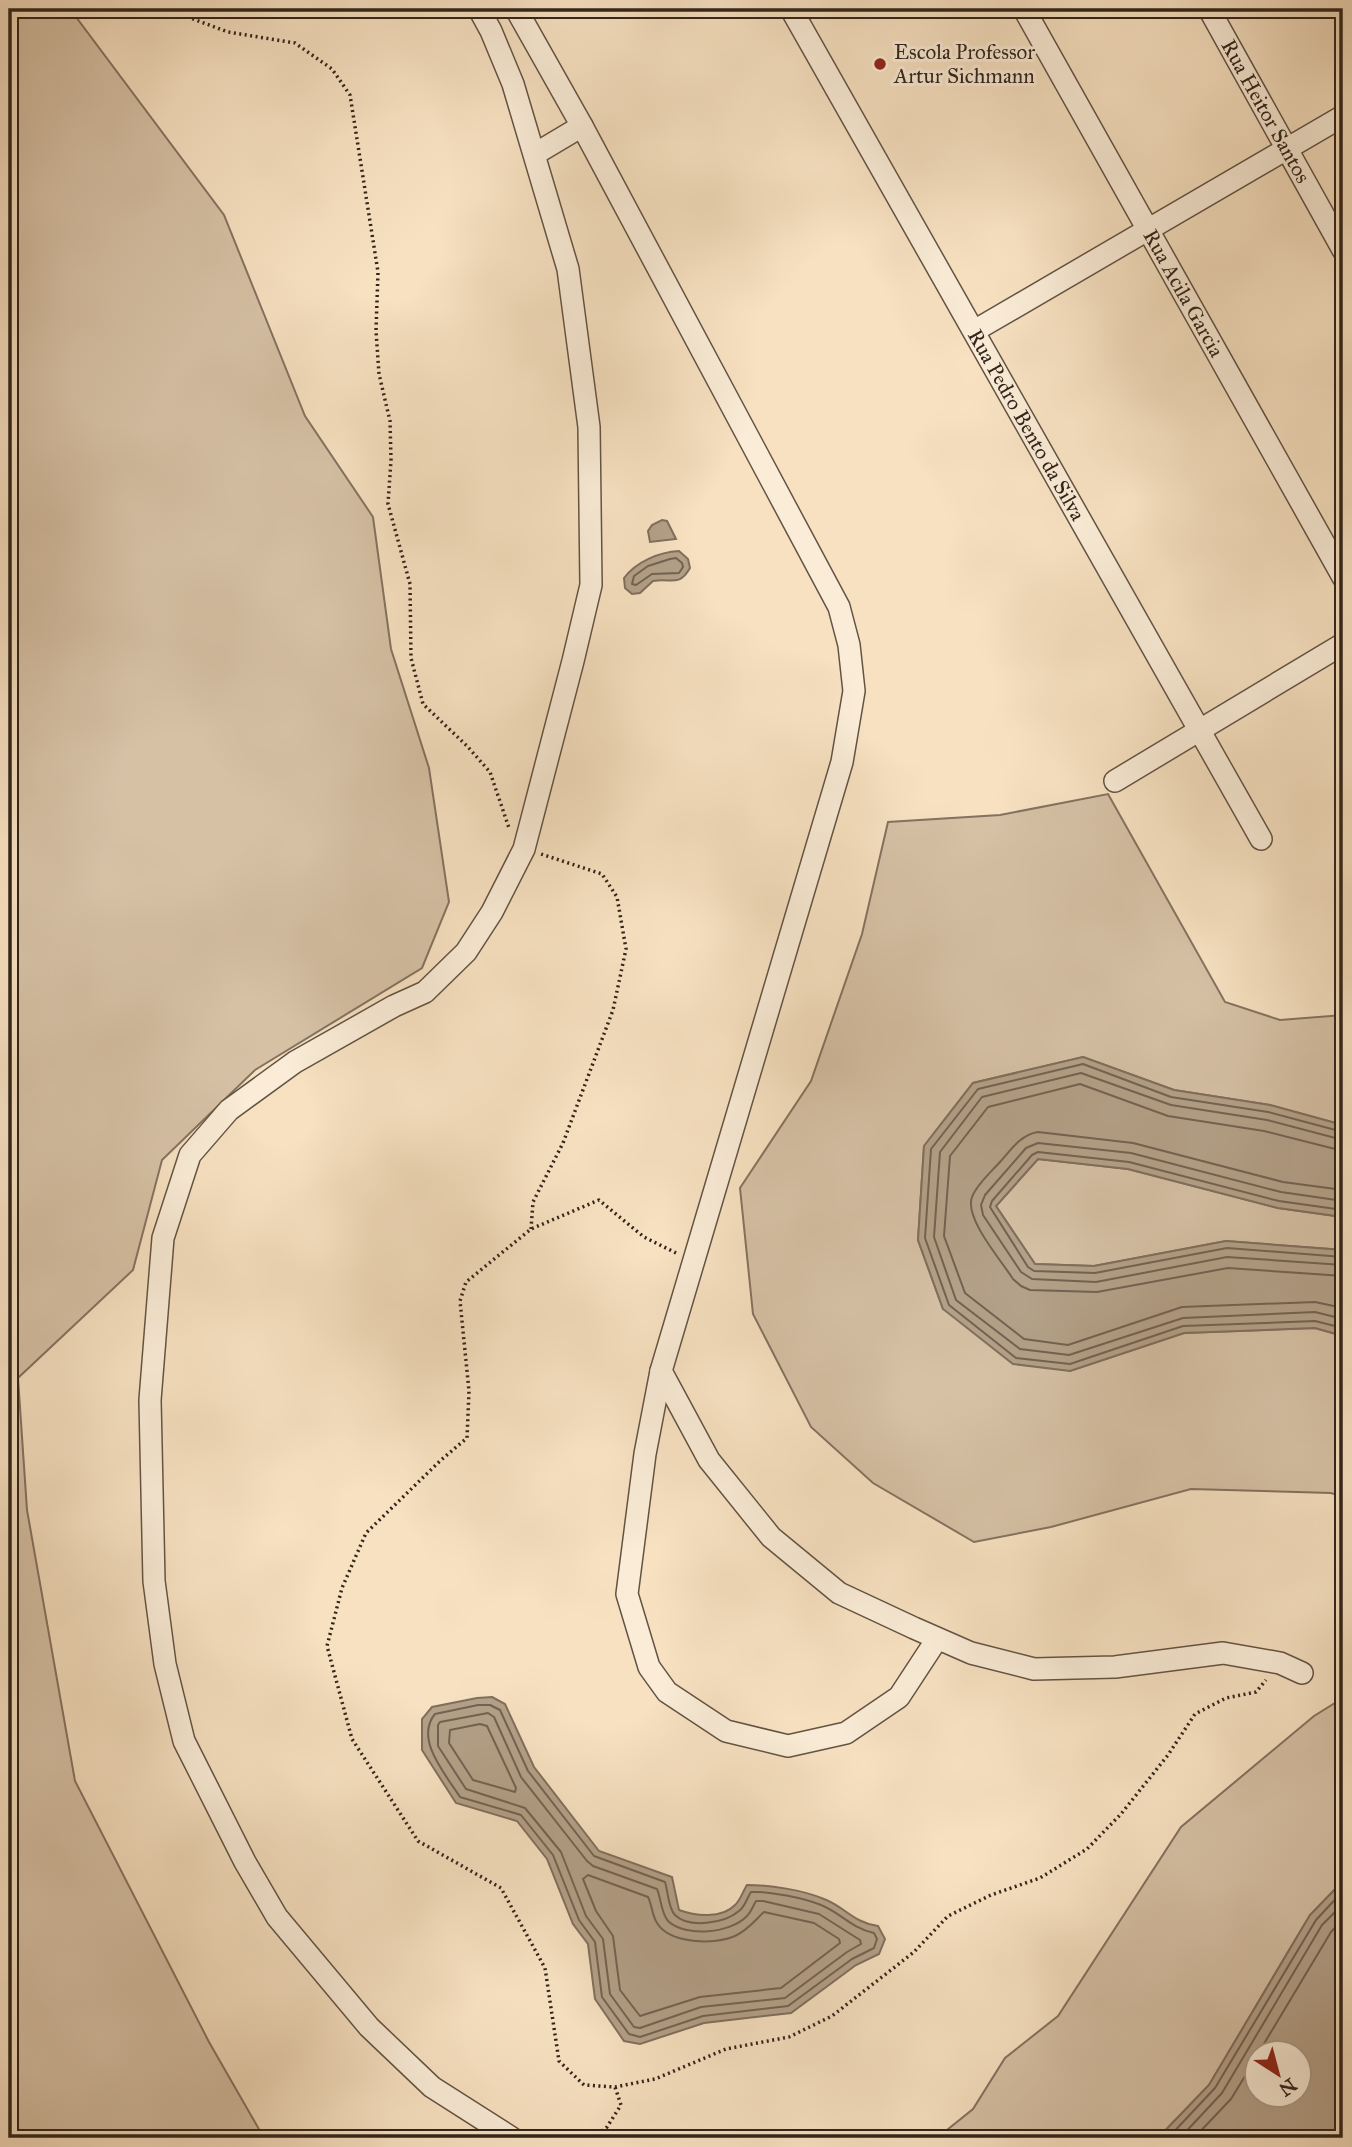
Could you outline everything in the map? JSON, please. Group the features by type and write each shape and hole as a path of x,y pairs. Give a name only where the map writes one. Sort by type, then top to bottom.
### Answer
{"street":[{"path":"479,9 513,84 568,269 589,427 590,585 524,849 492,912 466,952 425,992 394,1006 295,1062 229,1110 190,1154 163,1238 150,1400 154,1581 165,1664 184,1741 245,1862 277,1917 369,2027 432,2087 512,2138"},
{"path":"516,9 582,126 839,607 849,645 854,691 842,762 662,1371 645,1454 627,1594 649,1667 667,1692 726,1731 788,1746 846,1733 899,1697 937,1639"},
{"name":"Rua Pedro Bento da Silva","path":"791,9 1261,839"},
{"name":"Rua Acila Garcia","path":"1024,9 1343,576"},
{"name":"Rua Heitor Santos","path":"1209,9 1343,250"},
{"path":"974,331 1343,116"},
{"path":"535,154 582,126"},
{"path":"1115,781 1343,644"},
{"path":"662,1371 709,1460 771,1537 839,1593 971,1653 1034,1669 1115,1667 1223,1653 1280,1664 1302,1673"}],"path":[{"path":"173,9 228,33 295,43 332,69 350,95 378,272 376,331 379,374 390,421 388,504 410,584 411,658 423,704 490,772 509,828 524,849 602,874 617,897 626,949 613,1010 563,1143 533,1202 531,1229"},
{"path":"694,1261 644,1237 599,1200 531,1229 466,1282 460,1301 469,1391 467,1437 366,1533 342,1588 327,1646 352,1739 418,1841 501,1888 545,1968 559,2061 584,2085 615,2087 655,2079 726,2049 789,2037 831,2016 914,1952 948,1916 991,1895 1040,1878 1087,1849 1168,1755 1195,1714 1226,1698 1256,1692 1280,1664"},
{"path":"593,2138 607,2127 621,2105 615,2087"}],"shaded area":[{"path":"9,9 70,9 224,215 305,416 373,517 391,649 429,768 449,902 422,968 255,1070 162,1160 133,1270 18,1378 27,1510 75,1781 209,2042 264,2138 9,2138"},
{"path":"1108,794 1225,1002 1280,1020 1343,1015 1343,1125 1270,1105 1174,1090 1083,1057 973,1083 924,1146 918,1240 943,1309 1070,1371 1184,1333 1315,1328 1343,1336 1343,1497 1331,1493 1191,1489 1051,1527 974,1542 873,1483 811,1427 753,1314 740,1188 811,1081 862,934 888,822 1000,815"},
{"path":"1038,1159 1128,1169 1278,1208 1343,1217 1343,1250 1226,1241 1094,1266 1035,1264 996,1206"},
{"path":"1343,1698 1343,1881 1310,1915 1209,2085 1158,2138 937,2138 973,2109 1005,2058 1058,2016 1181,1827 1314,1716"}],"water":[{"path":"662,520 667,521 676,539 650,542 648,531 652,525"},
{"path":"679,551 688,559 690,568 682,578 653,581 640,593 632,594 625,588 624,578 635,567 656,556"},
{"path":"1083,1057 1174,1090 1270,1105 1343,1125 1343,1217 1278,1208 1128,1169 1038,1159 996,1206 1035,1264 1094,1266 1226,1241 1343,1250 1343,1336 1315,1328 1184,1333 1070,1371 1013,1364 943,1309 918,1240 924,1146 973,1083"},
{"path":"492,1697 505,1704 534,1767 599,1851 672,1877 679,1910 700,1915 723,1913 737,1903 747,1885 796,1891 824,1899 862,1922 878,1926 885,1939 879,1954 856,1965 791,2013 704,2023 640,2044 624,2041 595,1999 588,1944 573,1924 547,1859 517,1821 456,1803 422,1750 422,1719 432,1707"},
{"path":"1343,1881 1343,2132 1338,2138 1158,2138 1209,2085 1310,1915"}],"place":[{"name":"Escola Professor Artur Sichmann","path":"880,64"}]}
